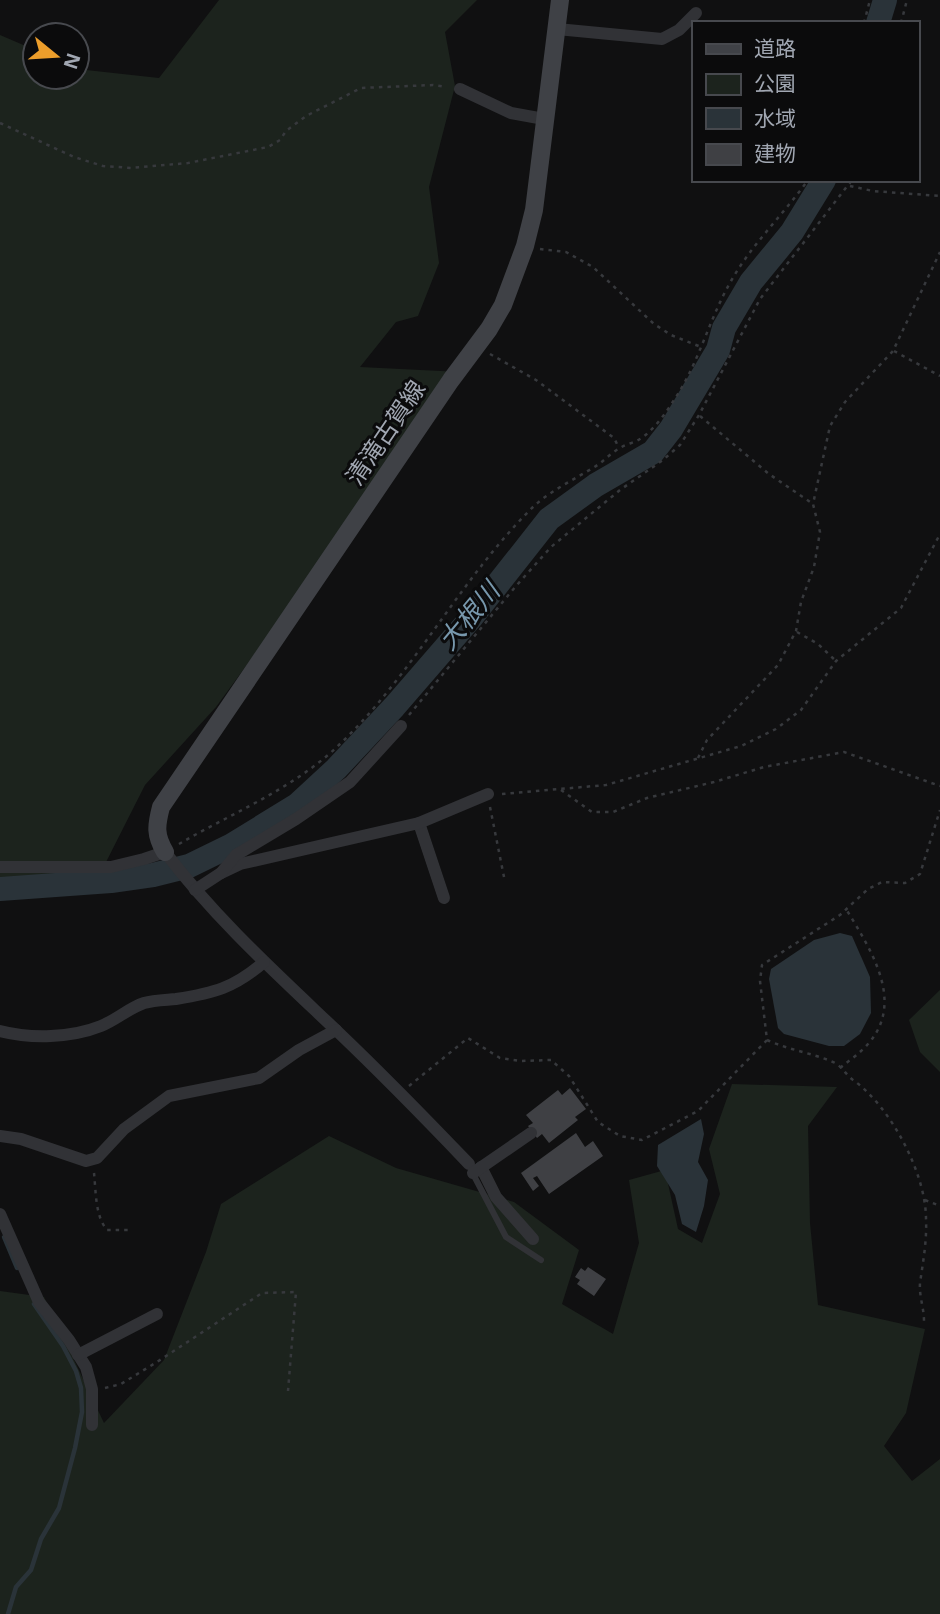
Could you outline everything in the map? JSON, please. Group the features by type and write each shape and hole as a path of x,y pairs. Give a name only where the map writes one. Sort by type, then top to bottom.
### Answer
{"main road":[{"name":"清滝古賀線","path":"165,852 157,838 156,826 161,807 503,305 525,246 534,210 560,0"}],"street":[{"path":"556,29 662,39 678,30 696,13"},
{"path":"460,89 511,113 544,119"},
{"path":"221,873 236,855 351,782 401,726"},
{"path":"195,890 240,864 419,823 488,794"},
{"path":"419,823 444,898"},
{"path":"0,867 111,867 165,852 195,890 264,962 401,1093 474,1168 533,1239"},
{"path":"0,1031 17,1035 56,1036 99,1027 143,1003 212,994 248,976 264,962"},
{"path":"0,1136 21,1139 86,1161 93,1160 124,1129 169,1096 259,1078 299,1050 336,1030"},
{"path":"474,1168 531,1133"},
{"path":"0,1214 39,1302 86,1367 92,1389 92,1424"},
{"path":"78,1355 157,1314"}],"lane":[{"path":"474,1168 506,1237 541,1260"}],"path":[{"path":"865,21 870,0"},
{"path":"902,21 907,0"},
{"path":"0,124 74,158 103,166 131,168 187,163 268,147 280,140 286,131 306,116 361,88 433,85 460,89"},
{"path":"165,852 300,775 338,747 397,681 510,530 536,504 619,448 640,439 657,422 675,400 743,261 806,182"},
{"path":"401,726 551,547 620,489 680,445 699,415 760,299 851,182"},
{"path":"849,186 873,191 940,196"},
{"path":"525,246 566,252 593,267 654,324 671,335 701,347"},
{"path":"697,759 707,740 778,665 796,631 801,602 814,567 820,531 813,504 830,426 845,402 893,351 940,252"},
{"path":"476,347 536,380 614,438 619,448"},
{"path":"893,351 940,376"},
{"path":"699,415 769,474 813,504"},
{"path":"505,882 488,794 606,785 741,746 776,729 801,710 836,661 901,607 940,534"},
{"path":"796,631 818,644 836,661"},
{"path":"561,790 592,812 613,812 646,798 764,767 844,752 940,786"},
{"path":"767,1040 760,981 762,965 846,909 868,888 882,883 905,883 920,874 940,810"},
{"path":"840,1068 863,1050 875,1035 885,1014 886,1001 878,969 868,945 846,909"},
{"path":"401,1093 468,1038 500,1058 521,1061 551,1060 569,1076 598,1122 620,1136 642,1140 698,1111 767,1040"},
{"path":"767,1040 789,1050 836,1063 845,1074 866,1089 892,1120 925,1200 924,1264 920,1284 924,1321"},
{"path":"93,1160 96,1198 103,1225 107,1230 129,1230"},
{"path":"925,1200 940,1206"},
{"path":"92,1389 112,1388 121,1384 262,1293 296,1292 288,1391"}],"green space":[{"path":"219,0 477,0 445,32 455,86 429,187 439,263 418,316 396,322 360,367 461,372 216,707 145,785 100,874 0,882 0,35 21,44 21,91 91,91 91,71 159,78"},
{"path":"940,990 940,1072 920,1052 909,1020"},
{"path":"732,1084 837,1087 808,1126 810,1223 818,1305 925,1329 906,1413 884,1446 912,1481 940,1459 940,1614 0,1614 0,1291 44,1297 104,1423 164,1360 206,1252 221,1204 329,1136 396,1168 514,1202 579,1250 562,1304 613,1334 639,1243 629,1180 665,1170 678,1229 702,1243 720,1194 709,1149"}],"water":[{"path":"840,933 852,936 870,977 871,1013 860,1034 844,1046 829,1046 784,1034 778,1028 769,979 771,969 814,940"},
{"path":"701,1119 704,1134 698,1162 708,1180 696,1232 682,1224 675,1195 657,1166 658,1145"}],"building":[{"path":"570,1088 586,1109 575,1117 578,1120 549,1143 542,1134 537,1138 528,1126 533,1123 526,1115 558,1090 562,1095"},
{"path":"576,1133 585,1147 593,1141 603,1156 549,1194 537,1176 533,1178 539,1186 533,1191 521,1173"},
{"path":"588,1267 606,1279 594,1296 577,1284 580,1280 575,1277 581,1268 585,1271"}],"waterway":[{"name":"大根川","path":"879,21 885,0"},
{"name":"大根川","path":"0,889 111,881 189,866 232,845 297,805 336,769 394,707 471,618 549,519 596,485 653,452 671,429 718,350 724,328 751,282 792,232 823,182"},
{"path":"4,1237 17,1268"},
{"path":"8,1614 16,1587 31,1570 41,1539 59,1508 82,1412 81,1388 76,1371 63,1346 34,1304"}]}
